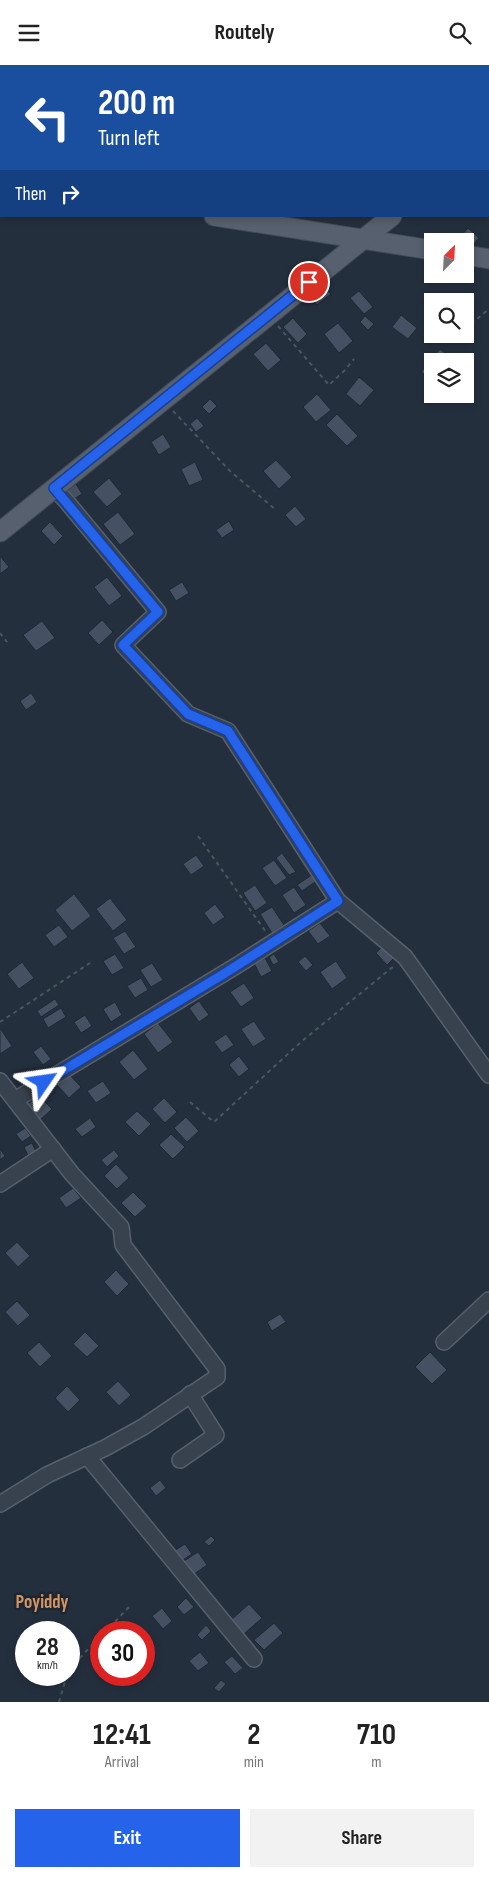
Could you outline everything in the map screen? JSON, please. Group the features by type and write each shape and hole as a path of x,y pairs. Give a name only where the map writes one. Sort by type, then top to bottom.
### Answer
{"main road":[{"path":"220,217 424,249"},
{"path":"0,532 391,217"},
{"path":"474,256 489,259"}],"street":[{"path":"54,488 158,612 123,645 188,714 228,731 338,901 405,957 489,1075"},
{"path":"15,1100 273,943 338,901"},
{"path":"0,1081 72,1174 121,1227 123,1245 217,1369 217,1377 143,1427 47,1475 0,1504"},
{"path":"0,1184 53,1149"},
{"path":"444,1342 489,1300"},
{"path":"180,1460 216,1435 190,1394"},
{"path":"87,1456 254,1659"}],"path":[{"path":"474,322 489,309"},
{"path":"269,315 329,385 354,359"},
{"path":"164,400 183,423 230,471 276,510"},
{"path":"0,633 7,642"},
{"path":"198,836 273,943"},
{"path":"190,1102 214,1122 302,1041 405,957"},
{"path":"0,1022 90,963"},
{"path":"116,1621 130,1606"},
{"path":"80,1658 90,1647"},
{"path":"59,1702 64,1686"}],"building":[{"path":"468,228 474,233 464,233"},
{"path":"474,233 479,238 474,244"},
{"path":"325,287 331,294 317,305 311,298"},
{"path":"359,291 373,307 364,314 350,298"},
{"path":"401,315 417,328 408,339 392,327"},
{"path":"365,316 374,324 368,330 360,322"},
{"path":"293,318 307,334 298,343 283,327"},
{"path":"338,323 353,341 339,353 324,334"},
{"path":"266,343 281,360 268,371 253,354"},
{"path":"440,349 445,353 437,353"},
{"path":"359,377 374,390 360,406 346,394"},
{"path":"317,394 331,410 316,422 303,407"},
{"path":"210,399 217,406 209,414 202,407"},
{"path":"337,414 358,436 347,446 326,425"},
{"path":"197,418 204,426 196,432 190,424"},
{"path":"163,434 171,447 159,455 151,442"},
{"path":"276,460 292,477 279,489 263,471"},
{"path":"195,462 203,480 189,486 181,469"},
{"path":"109,478 122,494 107,507 93,492"},
{"path":"76,484 82,494 71,501 65,491"},
{"path":"295,506 306,519 296,527 285,515"},
{"path":"118,512 135,534 120,545 103,524"},
{"path":"229,521 234,530 222,538 216,530"},
{"path":"50,522 63,536 54,545 41,531"},
{"path":"0,556 9,567 0,574"},
{"path":"107,577 122,596 109,606 94,587"},
{"path":"182,582 189,593 176,601 169,590"},
{"path":"102,620 113,632 99,645 88,633"},
{"path":"42,621 55,638 36,651 23,635"},
{"path":"31,693 37,702 26,710 20,701"},
{"path":"282,853 296,872 289,875 276,858"},
{"path":"196,855 204,866 191,875 183,864"},
{"path":"274,860 287,878 275,886 262,868"},
{"path":"313,874 318,880 302,891 297,885"},
{"path":"255,885 267,903 255,911 243,893"},
{"path":"294,887 306,905 294,913 282,895"},
{"path":"74,894 91,916 72,931 55,910"},
{"path":"110,898 127,920 113,931 96,909"},
{"path":"215,904 225,917 213,925 204,913"},
{"path":"272,907 284,925 272,933 260,914"},
{"path":"320,923 330,936 318,944 308,931"},
{"path":"59,925 68,937 54,947 45,935"},
{"path":"125,931 136,947 124,954 113,938"},
{"path":"384,945 395,957 387,965 376,953"},
{"path":"115,954 124,968 112,975 103,961"},
{"path":"274,954 279,962 273,965 269,957"},
{"path":"305,956 313,965 306,971 298,962"},
{"path":"265,958 272,971 261,977 254,963"},
{"path":"336,961 347,978 332,989 320,972"},
{"path":"22,962 34,978 19,989 7,974"},
{"path":"152,963 163,980 151,987 140,970"},
{"path":"141,978 148,990 135,998 127,986"},
{"path":"244,983 254,998 241,1007 230,992"},
{"path":"55,999 59,1005 41,1017 37,1011"},
{"path":"199,1001 209,1015 199,1022 189,1008"},
{"path":"115,1002 122,1015 111,1022 103,1009"},
{"path":"61,1008 66,1017 48,1028 43,1019"},
{"path":"85,1015 92,1026 81,1033 74,1022"},
{"path":"254,1021 266,1039 253,1047 241,1029"},
{"path":"158,1023 173,1042 158,1053 144,1034"},
{"path":"0,1028 12,1046 0,1054"},
{"path":"226,1034 234,1045 222,1053 214,1042"},
{"path":"41,1046 51,1059 43,1065 33,1052"},
{"path":"133,1050 148,1069 134,1080 119,1062"},
{"path":"239,1056 249,1069 239,1077 229,1065"},
{"path":"29,1069 34,1076 22,1084 17,1076"},
{"path":"68,1073 81,1087 69,1098 56,1084"},
{"path":"103,1081 111,1093 96,1103 87,1091"},
{"path":"38,1095 52,1109 40,1120 26,1106"},
{"path":"164,1098 177,1112 165,1123 152,1109"},
{"path":"137,1111 151,1124 139,1136 125,1122"},
{"path":"186,1117 199,1131 187,1142 174,1128"},
{"path":"90,1118 96,1127 82,1137 75,1129"},
{"path":"25,1128 31,1136 22,1142 16,1134"},
{"path":"171,1134 185,1147 173,1159 159,1145"},
{"path":"32,1143 38,1156 30,1160 24,1147"},
{"path":"0,1149 5,1156 0,1160"},
{"path":"114,1150 119,1156 107,1167 101,1160"},
{"path":"116,1164 129,1178 117,1189 104,1176"},
{"path":"73,1188 81,1198 66,1208 59,1198"},
{"path":"133,1192 147,1206 135,1217 121,1203"},
{"path":"17,1242 30,1256 18,1267 5,1253"},
{"path":"116,1270 129,1284 117,1296 104,1282"},
{"path":"17,1301 30,1315 18,1326 5,1312"},
{"path":"280,1314 286,1322 272,1331 267,1322"},
{"path":"85,1332 99,1346 87,1357 73,1344"},
{"path":"39,1342 52,1356 40,1367 27,1353"},
{"path":"430,1352 447,1370 432,1384 415,1367"},
{"path":"118,1381 131,1395 119,1406 106,1392"},
{"path":"67,1386 80,1400 68,1412 55,1398"},
{"path":"160,1480 166,1488 156,1496 150,1488"},
{"path":"211,1536 215,1540 209,1546 204,1542"},
{"path":"185,1544 192,1554 181,1561 174,1551"},
{"path":"198,1552 207,1565 190,1577 181,1563"},
{"path":"186,1598 194,1607 184,1615 177,1607"},
{"path":"249,1604 262,1618 244,1634 231,1620"},
{"path":"162,1608 172,1621 163,1629 152,1616"},
{"path":"274,1623 283,1633 264,1650 254,1640"},
{"path":"206,1625 211,1631 202,1640 197,1635"},
{"path":"200,1652 209,1663 198,1671 189,1661"},
{"path":"232,1656 243,1668 235,1674 224,1662"},
{"path":"221,1680 226,1684 219,1692 214,1688"}],"district":[{"name":"Poyiddy","path":"42,1601"}],"route":[{"path":"44,1082 222,975 338,901 228,731 188,714 123,645 158,612 54,488 309,282"}]}
